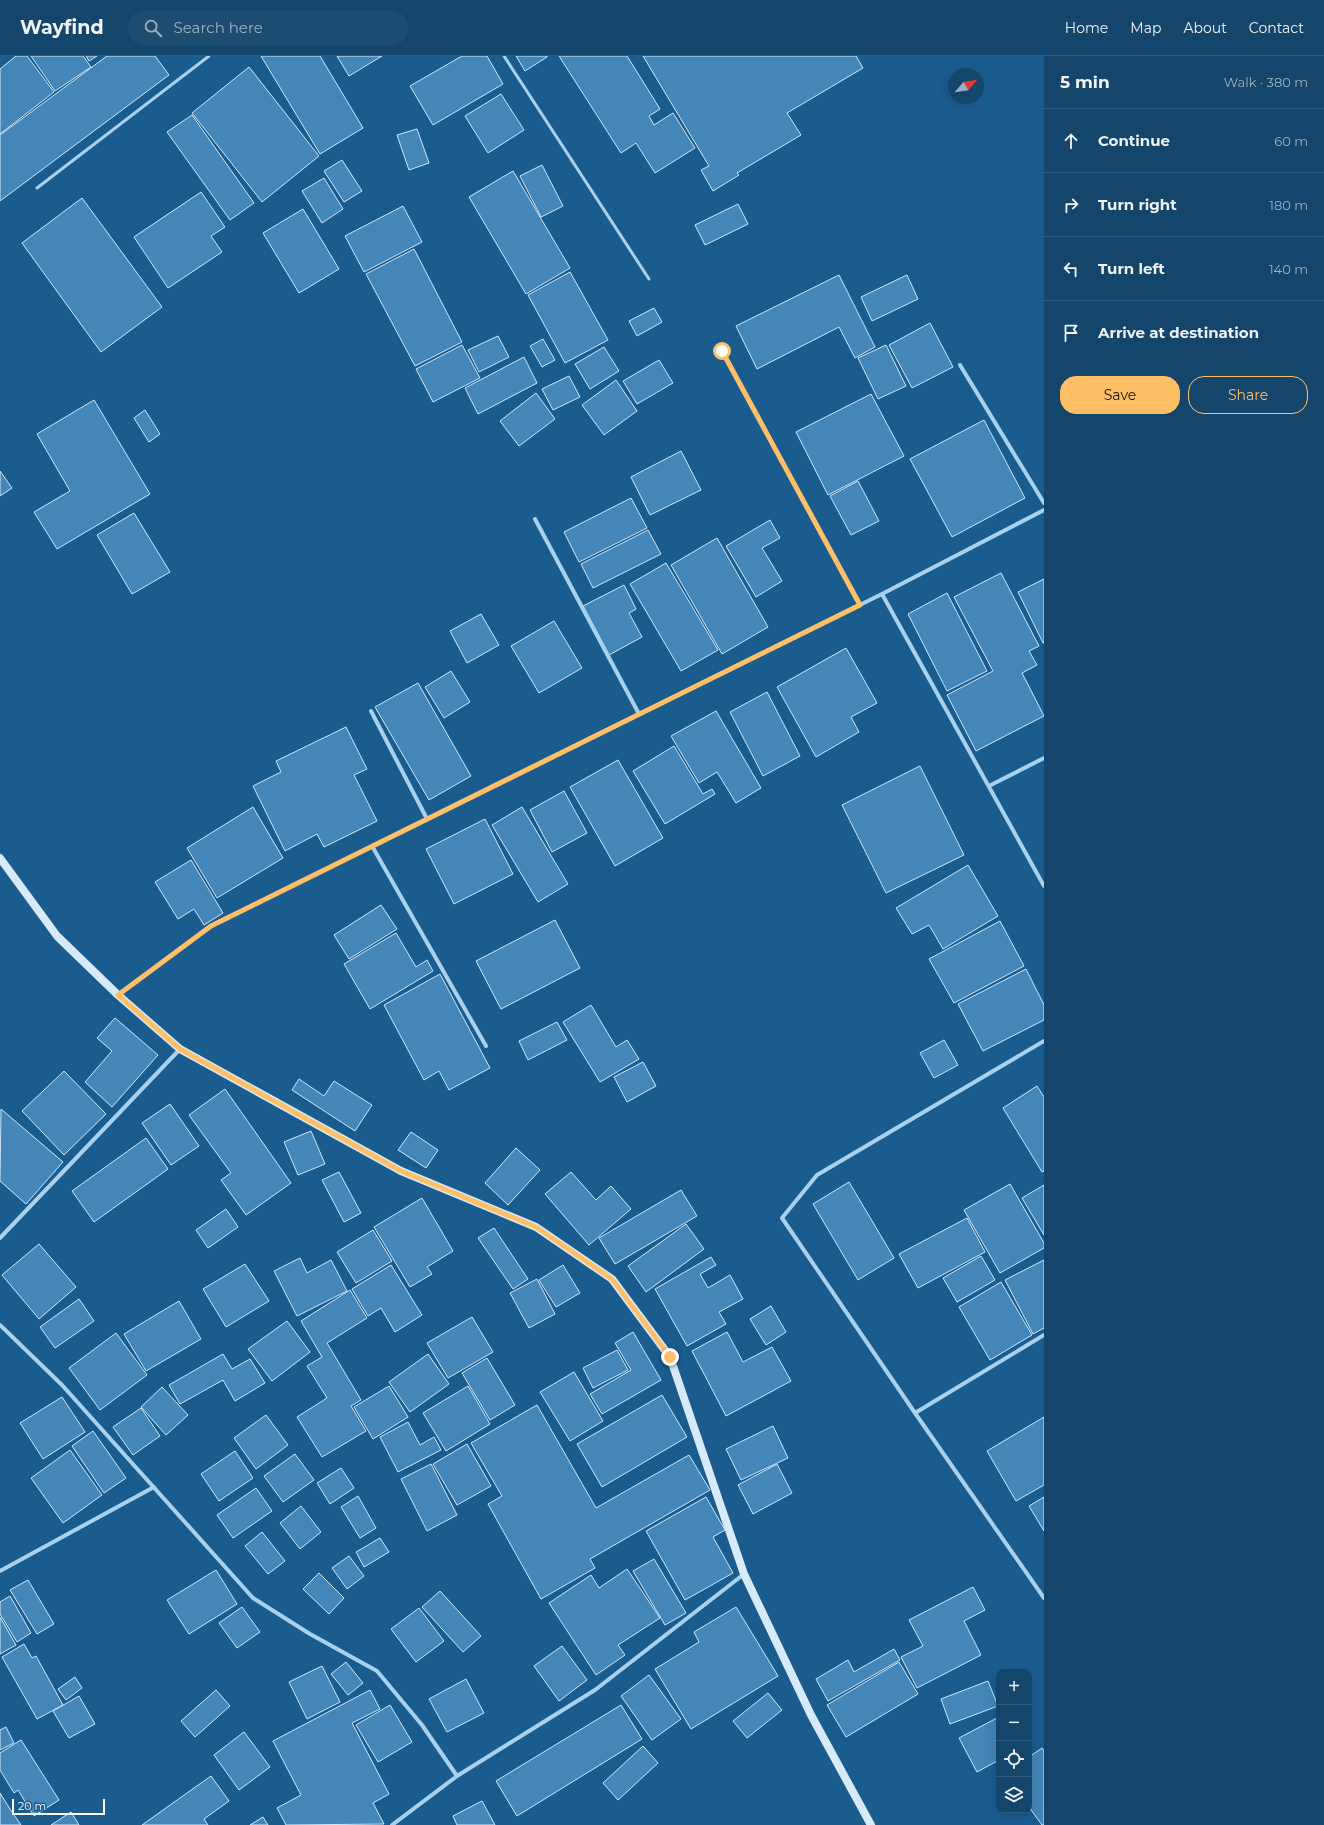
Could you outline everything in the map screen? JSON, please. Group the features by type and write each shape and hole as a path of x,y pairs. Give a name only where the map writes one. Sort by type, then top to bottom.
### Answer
{"street":[{"path":"722,351 860,605"},
{"path":"960,365 1044,503"},
{"path":"118,995 211,926 860,605 1044,510"},
{"path":"535,519 639,714"},
{"path":"882,594 1044,886"},
{"path":"371,711 427,819"},
{"path":"988,786 1044,758"},
{"path":"372,846 486,1046"},
{"path":"0,858 57,936 118,995 180,1049 401,1171 536,1227 612,1279 670,1357 744,1574 811,1715 871,1825"},
{"path":"1044,1042 817,1175 782,1218 1044,1598"},
{"path":"0,1238 180,1049"},
{"path":"0,1325 62,1385 253,1598 310,1634 377,1671 422,1725 457,1776"},
{"path":"915,1413 1044,1335"},
{"path":"0,1572 154,1487"},
{"path":"392,1825 457,1776 595,1690 744,1574"}],"lane":[{"path":"37,188 209,56"},
{"path":"504,56 649,279"}],"building":[{"path":"16,56 27,56 54,92 0,134 0,69"},
{"path":"31,56 83,56 91,67 55,91"},
{"path":"86,56 97,56 89,61"},
{"path":"107,56 155,56 169,75 0,201 0,135"},
{"path":"261,56 320,56 363,128 320,154"},
{"path":"337,56 382,56 349,76"},
{"path":"462,56 487,56 503,84 433,125 410,86"},
{"path":"516,56 547,56 547,57 525,71"},
{"path":"559,56 627,56 660,109 649,116 654,125 673,113 695,148 655,173 636,143 621,153"},
{"path":"643,56 856,56 863,68 787,113 801,135 737,173 739,175 713,191 701,170 709,166"},
{"path":"249,67 319,156 262,202 192,113"},
{"path":"501,94 524,130 488,153 465,116"},
{"path":"192,115 254,203 230,220 167,132"},
{"path":"417,129 429,163 409,170 397,135"},
{"path":"342,160 362,191 344,202 324,171"},
{"path":"542,165 563,206 541,217 520,176"},
{"path":"513,171 570,268 526,294 469,197"},
{"path":"324,178 343,209 322,223 302,191"},
{"path":"201,192 225,227 211,236 222,252 168,288 134,237"},
{"path":"82,198 162,307 101,352 22,243"},
{"path":"738,204 748,224 705,245 695,225"},
{"path":"403,206 422,242 364,272 345,236"},
{"path":"303,209 339,269 299,293 263,233"},
{"path":"414,249 462,342 415,366 366,274"},
{"path":"570,272 608,340 565,363 528,295"},
{"path":"839,275 875,347 855,358 839,327 757,369 736,326"},
{"path":"907,275 918,299 872,321 861,297"},
{"path":"654,308 662,322 637,336 629,321"},
{"path":"930,323 953,367 912,388 889,345"},
{"path":"498,336 509,357 479,372 468,350"},
{"path":"543,339 555,360 542,367 530,346"},
{"path":"462,345 480,378 433,402 416,369"},
{"path":"886,345 906,386 878,399 858,358"},
{"path":"604,347 619,371 590,389 575,364"},
{"path":"524,357 537,383 478,414 465,388"},
{"path":"659,360 673,383 637,404 623,381"},
{"path":"569,376 580,397 553,410 542,389"},
{"path":"616,380 637,411 604,435 582,405"},
{"path":"536,393 555,419 519,446 500,421"},
{"path":"871,394 904,456 828,495 796,432"},
{"path":"94,400 150,494 57,549 34,512 70,491 37,434"},
{"path":"145,410 160,434 149,442 134,418"},
{"path":"984,420 1025,498 952,537 910,459"},
{"path":"681,451 701,490 650,515 631,477"},
{"path":"0,471 12,488 0,496"},
{"path":"858,481 879,521 851,535 830,496"},
{"path":"631,498 647,528 579,562 564,532"},
{"path":"134,513 170,572 132,594 97,535"},
{"path":"770,520 780,538 762,548 782,581 756,597 726,546"},
{"path":"648,530 661,554 593,588 581,564"},
{"path":"717,538 768,627 722,654 671,565"},
{"path":"666,563 718,650 681,671 630,584"},
{"path":"1001,573 1039,646 1029,651 1037,665 1022,673 1044,716 976,751 947,695 993,671 954,597"},
{"path":"1044,579 1044,643 1043,643 1018,592"},
{"path":"624,585 636,609 629,613 642,637 609,655 583,606"},
{"path":"947,593 987,671 947,691 908,614"},
{"path":"481,614 499,645 467,663 450,631"},
{"path":"554,621 582,668 539,693 511,646"},
{"path":"846,648 877,703 851,717 859,732 816,757 777,687"},
{"path":"451,671 470,702 444,718 425,687"},
{"path":"418,683 471,776 429,800 375,707"},
{"path":"767,692 800,756 763,776 730,712"},
{"path":"716,711 761,788 736,803 717,772 699,783 671,736"},
{"path":"346,727 367,769 354,775 377,821 324,847 317,834 285,851 253,786 281,772 276,761"},
{"path":"674,746 703,794 712,789 715,794 665,824 633,771"},
{"path":"618,760 663,838 615,866 570,787"},
{"path":"920,766 964,855 886,893 842,805"},
{"path":"564,791 587,833 552,852 530,810"},
{"path":"253,807 283,858 217,898 187,848"},
{"path":"522,807 568,884 538,902 492,825"},
{"path":"485,819 513,874 454,904 426,849"},
{"path":"191,860 223,913 204,925 194,909 178,919 155,882"},
{"path":"968,865 998,916 943,949 929,925 912,934 896,908"},
{"path":"381,905 397,929 349,959 334,935"},
{"path":"555,920 580,968 501,1009 476,961"},
{"path":"1000,921 1024,966 954,1003 929,959"},
{"path":"396,933 416,967 427,960 433,971 370,1009 344,964"},
{"path":"1026,969 1044,1005 1044,1020 983,1051 958,1004"},
{"path":"440,974 490,1068 449,1090 439,1071 424,1080 384,1005"},
{"path":"591,1005 616,1047 627,1040 639,1059 600,1082 563,1022"},
{"path":"115,1018 158,1055 112,1107 85,1082 112,1051 97,1038"},
{"path":"557,1022 567,1040 528,1060 519,1041"},
{"path":"944,1040 958,1065 934,1078 920,1053"},
{"path":"643,1062 656,1086 627,1102 614,1077"},
{"path":"64,1071 106,1114 64,1155 22,1111"},
{"path":"299,1079 324,1096 334,1081 372,1105 355,1131 292,1090"},
{"path":"1037,1086 1044,1097 1044,1171 1042,1172 1003,1108"},
{"path":"225,1089 291,1183 246,1215 221,1180 231,1173 189,1115"},
{"path":"170,1104 199,1146 171,1165 142,1123"},
{"path":"1,1109 63,1162 26,1204 0,1181"},
{"path":"311,1131 325,1164 298,1175 284,1142"},
{"path":"411,1132 438,1150 426,1168 398,1150"},
{"path":"146,1138 168,1169 94,1222 72,1191"},
{"path":"516,1148 540,1170 508,1205 485,1183"},
{"path":"339,1172 361,1213 344,1222 322,1180"},
{"path":"571,1172 596,1200 611,1186 631,1209 589,1245 545,1194"},
{"path":"849,1182 894,1258 858,1280 813,1204"},
{"path":"1010,1184 1044,1243 1044,1248 1000,1273 964,1210"},
{"path":"1044,1185 1044,1235 1022,1198"},
{"path":"681,1190 697,1216 615,1264 599,1238"},
{"path":"422,1198 453,1251 427,1267 432,1274 410,1287 374,1227"},
{"path":"226,1209 238,1227 208,1248 196,1230"},
{"path":"967,1218 985,1252 918,1288 899,1254"},
{"path":"686,1224 704,1249 646,1292 628,1266"},
{"path":"494,1228 528,1279 513,1289 478,1238"},
{"path":"373,1230 392,1261 356,1283 337,1252"},
{"path":"39,1244 76,1287 39,1319 2,1275"},
{"path":"981,1256 995,1280 957,1302 943,1278"},
{"path":"711,1257 716,1265 700,1274 708,1288 730,1275 743,1299 719,1312 726,1324 687,1346 655,1289"},
{"path":"300,1258 307,1273 331,1260 347,1291 297,1316 274,1271"},
{"path":"1044,1260 1044,1328 1033,1334 1005,1280"},
{"path":"245,1264 269,1301 226,1327 203,1289"},
{"path":"391,1265 422,1315 395,1332 381,1308 368,1316 352,1289"},
{"path":"563,1265 580,1293 556,1307 539,1280"},
{"path":"537,1279 555,1314 529,1328 510,1293"},
{"path":"1001,1282 1032,1335 990,1360 959,1307"},
{"path":"350,1290 367,1318 327,1343 361,1400 351,1406 366,1431 322,1457 297,1417 327,1398 307,1366 322,1357 301,1321"},
{"path":"79,1299 94,1321 55,1348 40,1327"},
{"path":"179,1301 201,1339 146,1371 124,1334"},
{"path":"771,1306 786,1332 766,1345 750,1319"},
{"path":"472,1317 493,1352 448,1378 427,1343"},
{"path":"287,1321 310,1352 272,1381 248,1349"},
{"path":"633,1332 661,1380 602,1414 590,1394 631,1370 615,1343"},
{"path":"727,1332 743,1362 772,1347 791,1381 726,1416 692,1351"},
{"path":"116,1333 147,1375 100,1410 69,1368"},
{"path":"617,1350 628,1370 593,1388 583,1368"},
{"path":"223,1354 232,1369 250,1359 265,1383 235,1401 223,1380 180,1404 169,1385"},
{"path":"428,1354 449,1384 410,1412 389,1382"},
{"path":"487,1358 515,1405 490,1420 462,1373"},
{"path":"574,1372 603,1421 570,1441 540,1392"},
{"path":"389,1386 408,1417 373,1439 354,1407"},
{"path":"468,1386 490,1424 446,1451 423,1413"},
{"path":"162,1387 188,1415 166,1435 141,1407"},
{"path":"662,1395 687,1437 602,1487 577,1444"},
{"path":"62,1397 85,1432 43,1459 20,1423"},
{"path":"537,1405 596,1508 689,1455 710,1490 590,1559 595,1568 541,1599 488,1504 502,1496 471,1443"},
{"path":"141,1408 160,1436 133,1455 113,1427"},
{"path":"266,1415 288,1445 256,1469 234,1438"},
{"path":"1044,1417 1044,1485 1016,1501 987,1451"},
{"path":"408,1422 420,1445 434,1437 441,1450 398,1472 380,1437"},
{"path":"773,1426 788,1458 741,1480 726,1449"},
{"path":"93,1431 126,1478 104,1493 72,1446"},
{"path":"467,1444 491,1486 457,1505 433,1464"},
{"path":"70,1450 102,1495 63,1523 31,1478"},
{"path":"235,1451 253,1478 219,1501 201,1474"},
{"path":"295,1454 314,1480 283,1502 264,1476"},
{"path":"431,1464 457,1515 427,1531 401,1479"},
{"path":"777,1464 792,1493 753,1514 738,1485"},
{"path":"341,1468 354,1488 330,1504 317,1483"},
{"path":"256,1488 272,1511 233,1538 217,1515"},
{"path":"358,1496 376,1528 360,1538 341,1507"},
{"path":"706,1497 725,1530 713,1537 733,1573 685,1600 646,1531"},
{"path":"1044,1497 1044,1531 1029,1506"},
{"path":"301,1506 321,1532 300,1549 280,1523"},
{"path":"262,1532 285,1561 268,1574 245,1546"},
{"path":"380,1538 389,1552 364,1567 356,1552"},
{"path":"349,1556 364,1576 347,1589 332,1568"},
{"path":"654,1559 686,1613 665,1625 633,1571"},
{"path":"627,1569 660,1618 618,1645 625,1655 596,1675 549,1603 591,1575 599,1588"},
{"path":"216,1570 237,1604 189,1634 167,1600"},
{"path":"319,1573 344,1598 329,1614 303,1589"},
{"path":"28,1580 54,1624 37,1634 10,1590"},
{"path":"973,1587 985,1610 964,1621 981,1655 917,1688 901,1657 923,1646 909,1620"},
{"path":"440,1591 481,1636 463,1652 422,1607"},
{"path":"10,1596 31,1633 17,1642 0,1614 0,1602"},
{"path":"242,1607 260,1632 237,1648 219,1623"},
{"path":"736,1607 778,1676 691,1729 655,1669 699,1642 694,1632"},
{"path":"419,1608 444,1641 416,1662 391,1629"},
{"path":"0,1617 16,1645 0,1654"},
{"path":"24,1644 32,1658 36,1656 63,1705 37,1719 2,1657"},
{"path":"562,1646 587,1680 559,1701 534,1666"},
{"path":"894,1649 900,1660 828,1701 816,1679 848,1660 854,1672"},
{"path":"346,1662 363,1683 348,1695 331,1674"},
{"path":"899,1662 918,1694 846,1737 827,1705"},
{"path":"322,1666 340,1702 307,1719 289,1682"},
{"path":"649,1675 681,1719 652,1740 621,1696"},
{"path":"75,1677 82,1688 66,1700 58,1689"},
{"path":"466,1679 484,1713 447,1732 429,1699"},
{"path":"988,1681 996,1701 996,1707 950,1724 941,1699"},
{"path":"216,1690 230,1706 195,1737 181,1721"},
{"path":"370,1690 380,1709 352,1723 389,1794 373,1803 384,1824 286,1825 277,1808 301,1795 273,1741"},
{"path":"768,1693 782,1710 747,1738 733,1721"},
{"path":"79,1696 95,1724 69,1738 53,1711"},
{"path":"390,1705 412,1742 378,1762 356,1725"},
{"path":"621,1705 642,1739 517,1816 496,1781"},
{"path":"996,1719 996,1762 977,1772 959,1738"},
{"path":"6,1727 14,1743 0,1750 0,1730"},
{"path":"244,1732 270,1767 239,1790 214,1755"},
{"path":"21,1740 59,1800 34,1816 18,1790 14,1793 0,1770 0,1753"},
{"path":"643,1746 658,1763 618,1800 603,1783"},
{"path":"1042,1748 1044,1751 1044,1825 1042,1825 1032,1811 1032,1755"},
{"path":"211,1776 229,1801 204,1819 208,1825 142,1825"},
{"path":"0,1793 10,1809 21,1825 0,1825"},
{"path":"482,1801 495,1825 457,1825 453,1816"},
{"path":"71,1812 79,1825 51,1825"},
{"path":"263,1817 268,1825 250,1825"}],"route":[{"path":"670,1357 612,1279 536,1227 401,1171 180,1049 118,995 211,926 860,605 722,351"}]}
